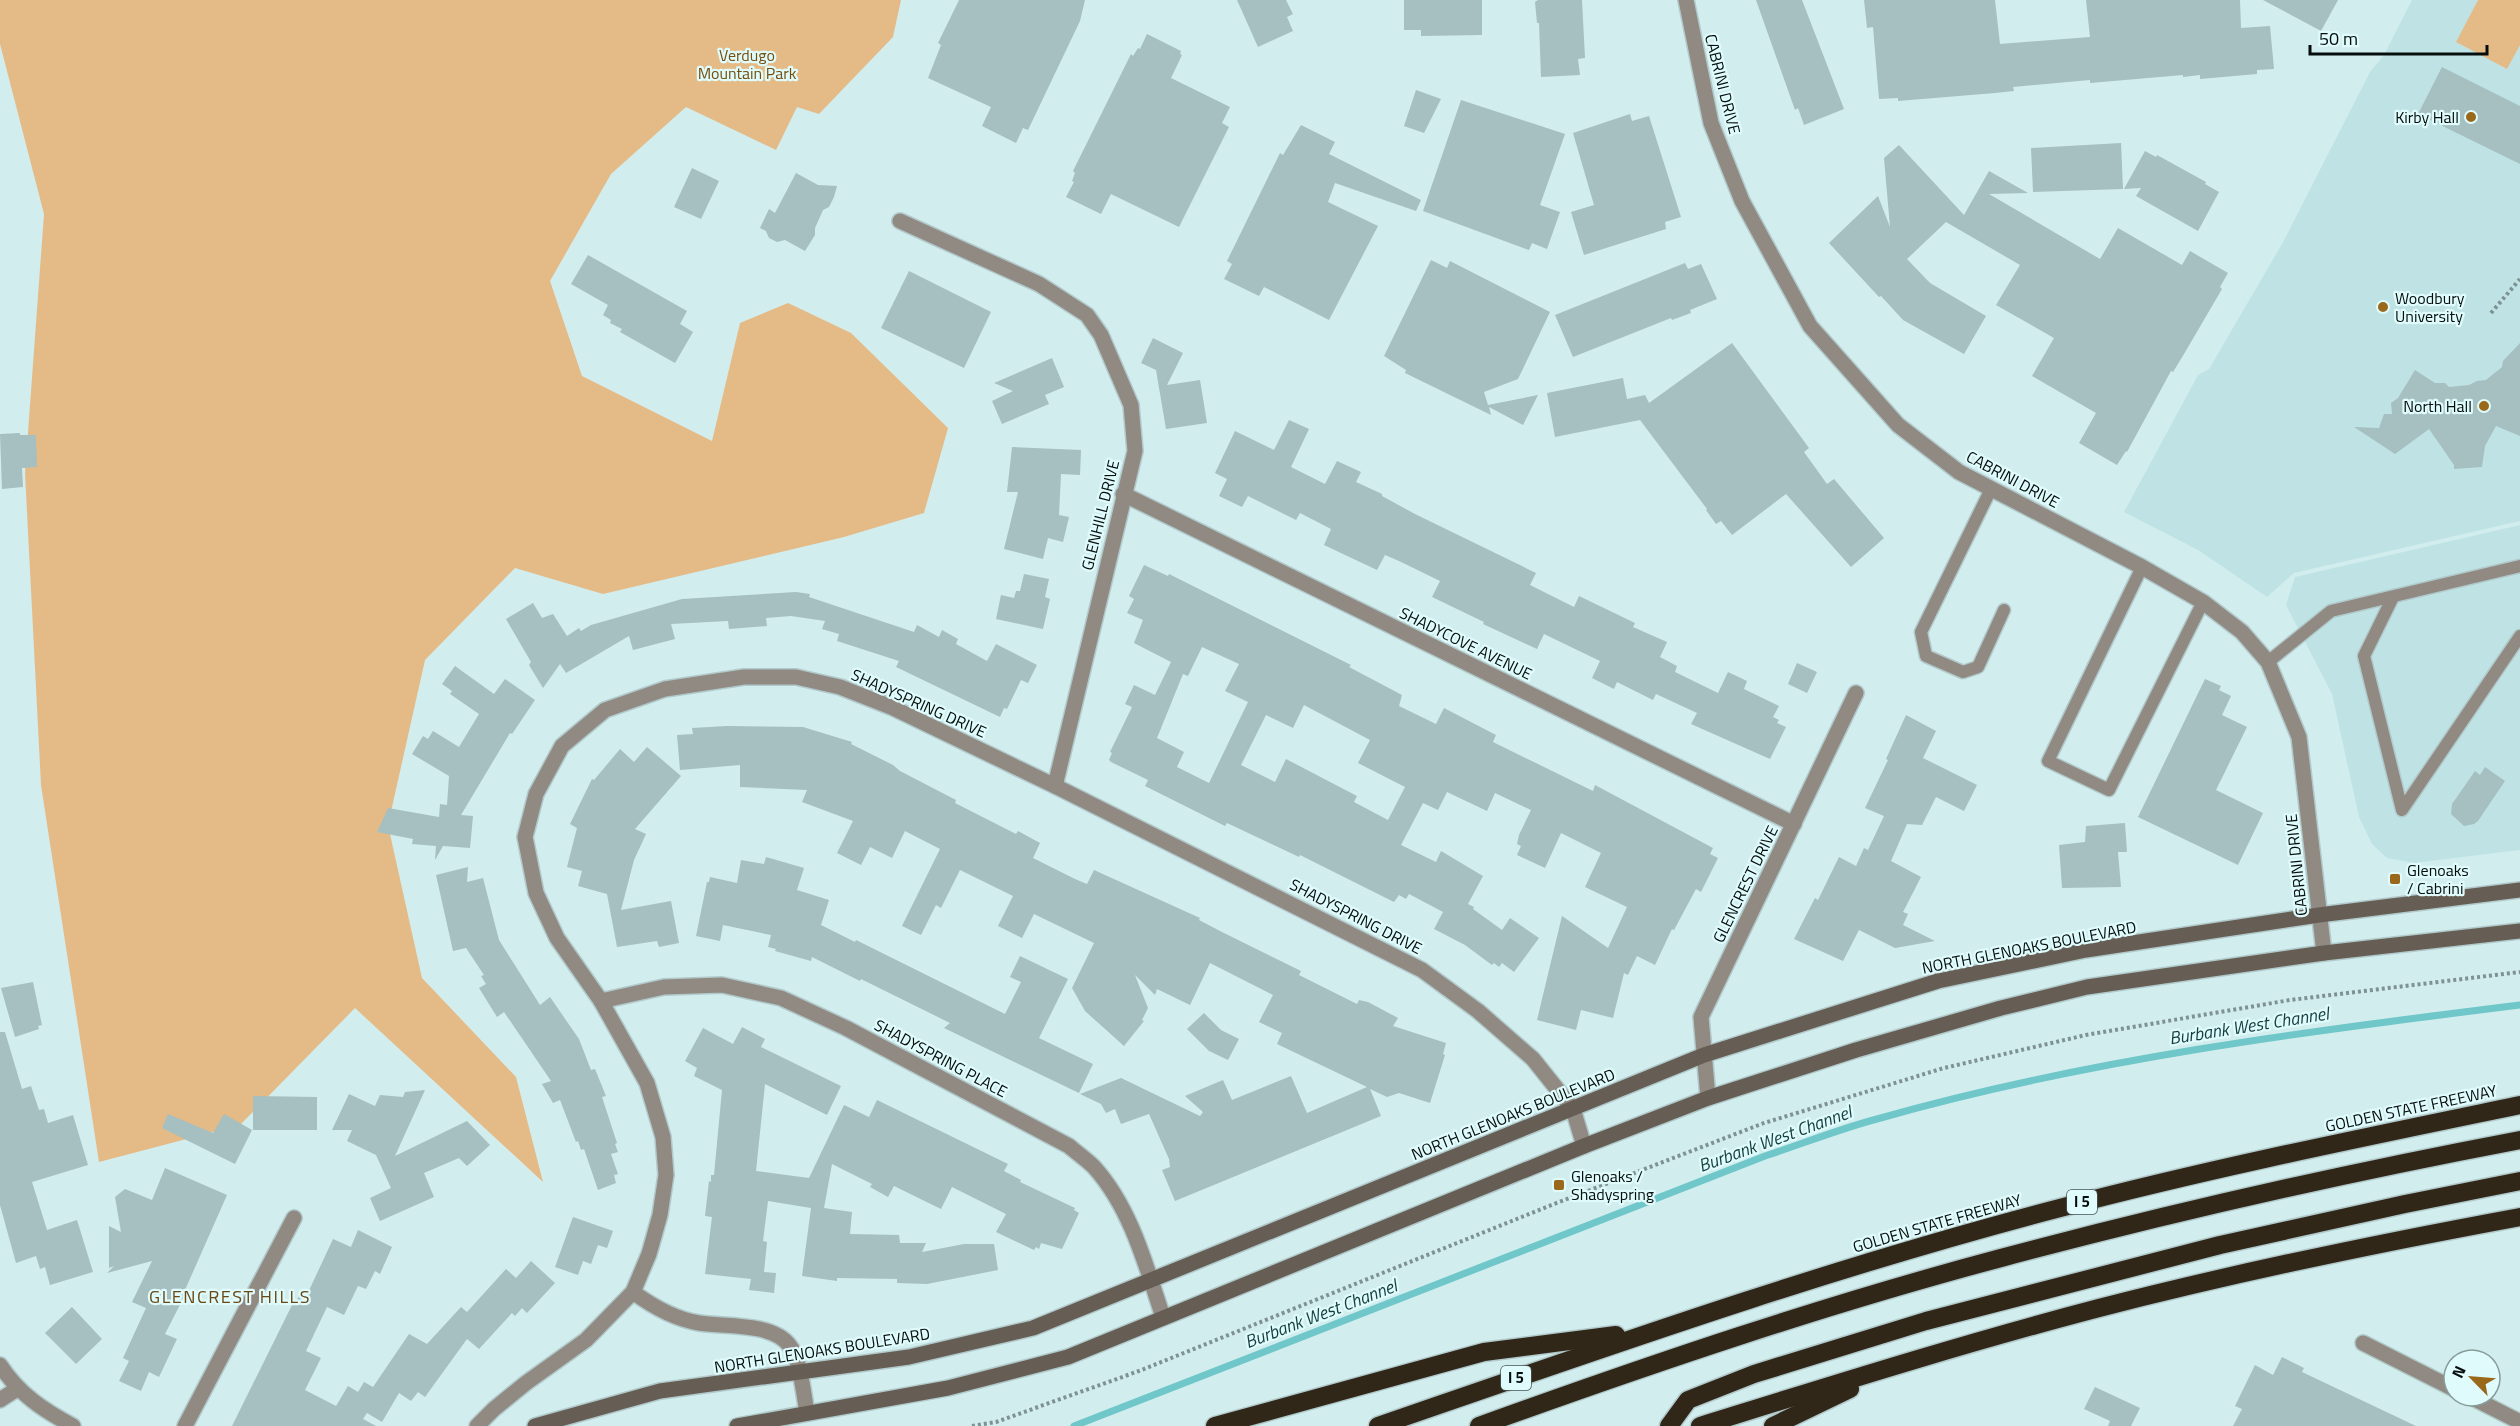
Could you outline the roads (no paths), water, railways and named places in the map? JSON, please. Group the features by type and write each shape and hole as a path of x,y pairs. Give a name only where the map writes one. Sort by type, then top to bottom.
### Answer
{"highway":[{"name":"GOLDEN STATE FREEWAY","path":"1378,1426 1758,1295 2058,1208 2216,1169 2520,1105"},
{"path":"1479,1426 1595,1384 1788,1320 1999,1258 2212,1204 2398,1163 2520,1140"},
{"path":"1669,1426 1688,1400 1755,1374 1926,1321 2220,1245 2520,1181"},
{"path":"1700,1426 1901,1365 2122,1303 2369,1245 2520,1217"},
{"path":"1215,1426 1484,1352 1653,1331"},
{"path":"1773,1426 1901,1365"}],"main road":[{"name":"NORTH GLENOAKS BOULEVARD","path":"536,1426 660,1391 909,1357 1033,1328 1704,1055 1938,981 2086,950 2319,915 2520,890"},
{"path":"737,1426 948,1389 1068,1357 1584,1146 1708,1098 2001,1008 2087,987 2324,953 2520,931"}],"street":[{"name":"CABRINI DRIVE","path":"1686,0 1711,123 1742,201 1810,326 1898,425 1959,472 2142,567 2203,602 2242,632 2268,662 2299,737 2324,953"},
{"name":"GLENHILL DRIVE","path":"900,221 1039,284 1087,315 1101,334 1112,356 1131,405 1135,451 1055,786"},
{"name":"SHADYCOVE AVENUE","path":"1123,494 1794,824"},
{"name":"SHADYSPRING DRIVE","path":"477,1426 526,1383 586,1340 633,1292 649,1254 660,1215 666,1175 663,1137 647,1083 601,1001 557,938 536,893 525,837 536,794 562,746 605,710 665,689 744,677 796,677 840,687 891,707 1055,786 1422,970 1478,1011 1533,1059 1573,1109 1584,1146"},
{"name":"GLENCREST DRIVE","path":"1708,1098 1701,1017 1856,693"},
{"name":"SHADYSPRING PLACE","path":"601,1001 664,987 722,985 781,998 846,1028 1070,1146 1094,1167 1116,1196 1138,1244 1163,1317"},
{"path":"185,1426 294,1218"},
{"path":"633,1292 666,1312 698,1323 752,1327 770,1332 790,1345 800,1373 807,1413"},
{"path":"2363,1343 2442,1383"},
{"path":"0,1365 17,1389 50,1414 74,1426"},
{"path":"0,1400 17,1389"},
{"path":"2493,1408 2520,1422"}],"lane":[{"path":"1991,489 1920,632 1926,656 1963,672 1978,667 2004,610"},
{"path":"2268,662 2331,611 2520,566"},
{"path":"2142,567 2048,761 2109,790 2203,602"},
{"path":"2394,597 2364,656 2402,810 2520,636"}],"waterway":[{"name":"Burbank West Channel","path":"1074,1426 1765,1156 1863,1123 1956,1098 2116,1064 2277,1037 2520,1005"}],"place":[{"name":"Kirby Hall","path":"2471,117"},
{"name":"Woodbury University","path":"2383,307"},
{"name":"North Hall","path":"2484,406"},
{"name":"Glenoaks / Cabrini","path":"2395,879"},
{"name":"Glenoaks / Shadyspring","path":"1559,1185"}],"district":[{"name":"GLENCREST HILLS","path":"230,1297"}],"park label":[{"name":"Verdugo Mountain Park","path":"747,64"}]}
